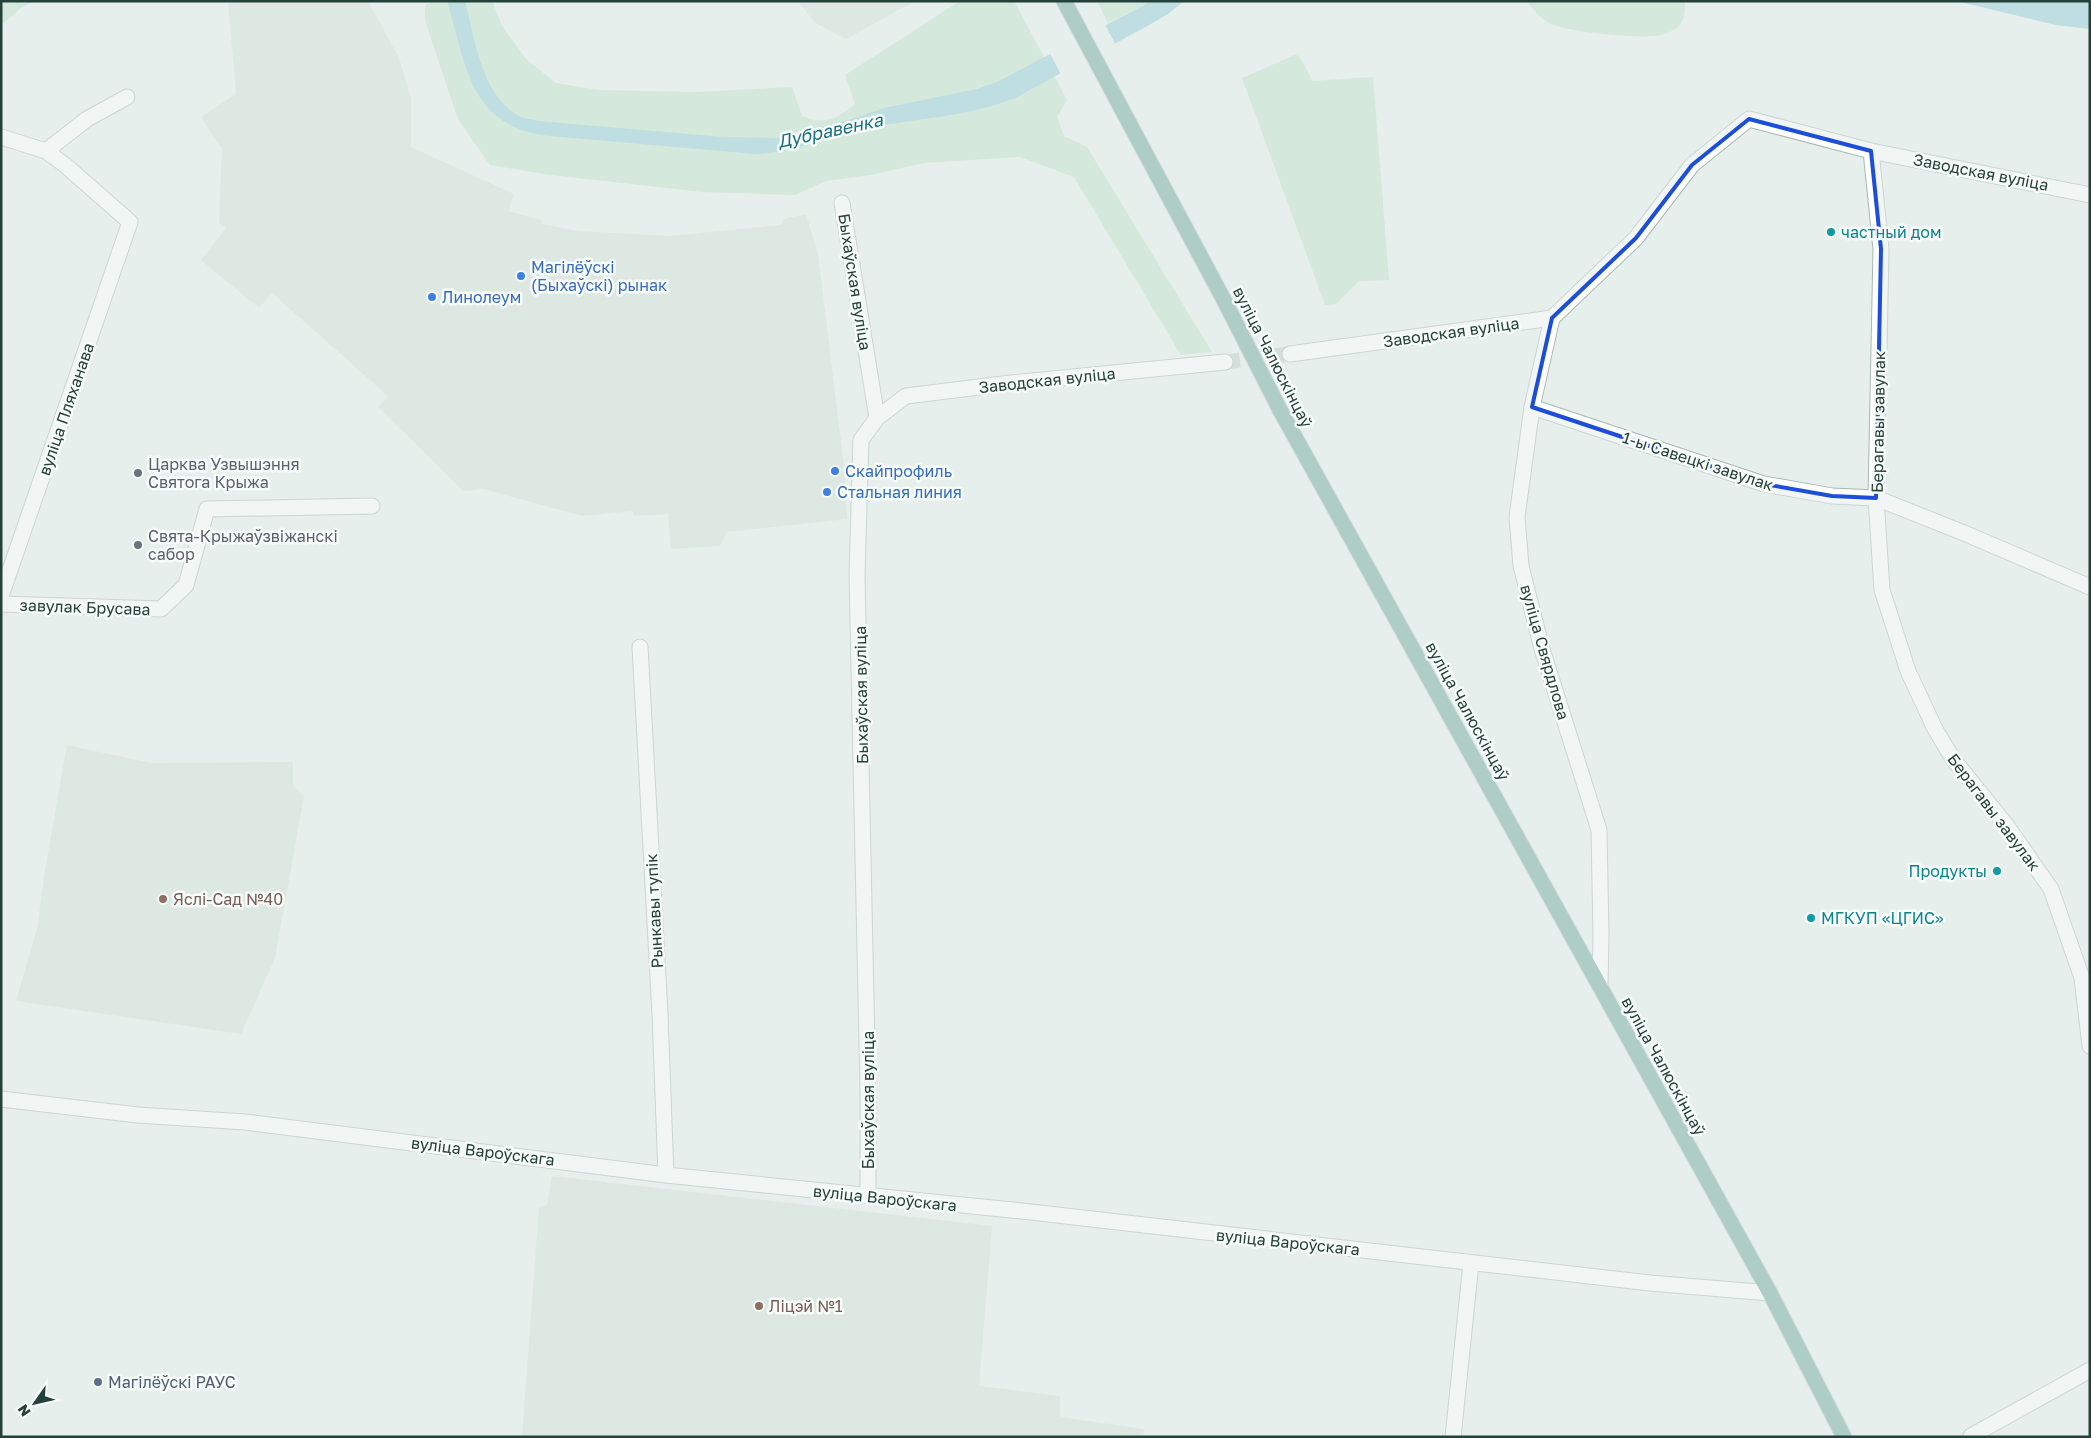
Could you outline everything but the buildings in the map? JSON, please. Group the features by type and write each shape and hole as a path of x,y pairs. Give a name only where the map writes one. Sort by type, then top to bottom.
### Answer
{"main road":[{"name":"вуліца Чалюскінцаў","path":"1064,1 1225,302 1280,410 1770,1293 1844,1437"}],"street":[{"path":"1,149 40,149 87,119 127,97"},
{"path":"1552,318 1636,238 1692,165 1723,138 1750,120 1871,151"},
{"path":"1,137 40,149"},
{"name":"вуліца Пляханава","path":"1,596 130,222 65,165 40,149"},
{"name":"Заводская вуліца","path":"1871,151 2090,195"},
{"name":"Берагавы завулак","path":"1871,151 1881,249 1876,498 1882,590 1908,671 1935,729 1953,759 2007,826 2051,889 2082,978 2090,1046"},
{"name":"Быхаўская вуліца","path":"842,203 876,418 861,440 857,575 868,1082 868,1196"},
{"name":"Заводская вуліца","path":"1290,354 1552,318"},
{"name":"вуліца Свярдлова","path":"1552,318 1532,407 1517,516 1521,566 1542,650 1599,830 1600,985"},
{"name":"Заводская вуліца","path":"876,418 906,396 1011,383 1225,362"},
{"name":"1-ы Савецкі завулак","path":"1532,407 1764,484 1832,496 1876,498 2090,587"},
{"name":"завулак Брусава","path":"1,604 161,609 186,585 207,509 372,506"},
{"name":"Рынкавы тупік","path":"640,647 660,1014 666,1174"},
{"name":"вуліца Вароўскага","path":"1,1099 138,1115 245,1122 666,1174 1667,1285 1770,1293"},
{"path":"1453,1437 1471,1263"},
{"path":"1971,1436 2090,1370"}],"highlighted area":[{"path":"1749,119 1871,151 1881,249 1876,498 1832,496 1764,484 1532,407 1552,318 1636,238 1692,165 1723,138"}],"shaded area":[{"name":"Магілёўскі (Быхаўскі) рынак","path":"228,1 368,1 399,58 411,98 411,147 514,194 508,211 541,220 541,224 579,231 669,236 781,225 784,219 806,214 818,254 844,466 847,519 727,532 720,546 671,549 668,514 634,516 633,511 583,516 483,489 463,491 378,407 388,396 272,293 259,308 201,260 226,228 219,223 222,149 201,117 236,94"},
{"path":"798,1 915,1 846,39 815,23"},
{"name":"Яслі-Сад №40","path":"67,745 151,763 293,762 293,786 304,796 275,958 241,1034 16,1001 37,929 45,870"},
{"name":"Ліцэй №1","path":"552,1176 992,1226 979,1386 1060,1396 1060,1417 1144,1429 1143,1437 522,1437 539,1207 547,1205"}],"green space":[{"path":"1,1 34,1 21,8 1,25"},
{"path":"432,1 492,1 502,26 526,59 556,83 599,90 697,92 792,87 802,116 824,121 842,114 855,104 845,75 960,1 1014,1 1067,100 1057,117 1064,136 1087,147 1212,352 1181,355 1074,177 1020,157 923,163 871,175 826,181 795,195 702,192 551,175 490,165 458,119 425,20 425,6"},
{"path":"1097,1 1152,1 1108,23"},
{"path":"1527,1 1685,1 1685,8 1682,21 1673,31 1656,36 1630,36 1584,32 1549,23 1534,11"},
{"path":"1295,55 1299,56 1313,81 1373,77 1389,280 1359,281 1336,304 1325,305 1242,78"}],"water":[{"name":"Дубравенка","path":"447,1 465,1 476,49 488,80 496,95 506,107 521,117 538,121 723,137 778,138 822,129 884,108 977,89 997,82 1152,1 1184,1 1168,14 1149,25 1015,98 961,113 868,128 799,147 756,154 550,136 523,130 503,120 487,107 476,90 460,49"},
{"path":"1956,1 2090,1 2090,29 2056,25"}],"pier":[{"path":"1104,23 1116,45 1061,75 1049,51"}],"tunnel":[{"path":"1225,362 1290,354"}],"place":[{"name":"частный дом","path":"1831,232"},
{"name":"Магілёўскі (Быхаўскі) рынак","path":"521,276"},
{"name":"Линолеум","path":"432,297"},
{"name":"Скайпрофиль","path":"835,471"},
{"name":"Царква Узвышэння Святога Крыжа","path":"138,473"},
{"name":"Стальная линия","path":"827,492"},
{"name":"Свята-Крыжаўзвіжанскі сабор","path":"138,545"},
{"name":"Продукты","path":"1997,871"},
{"name":"Яслі-Сад №40","path":"163,899"},
{"name":"МГКУП «ЦГИС»","path":"1811,918"},
{"name":"Ліцэй №1","path":"759,1306"},
{"name":"Магілёўскі РАУС","path":"98,1382"}]}
